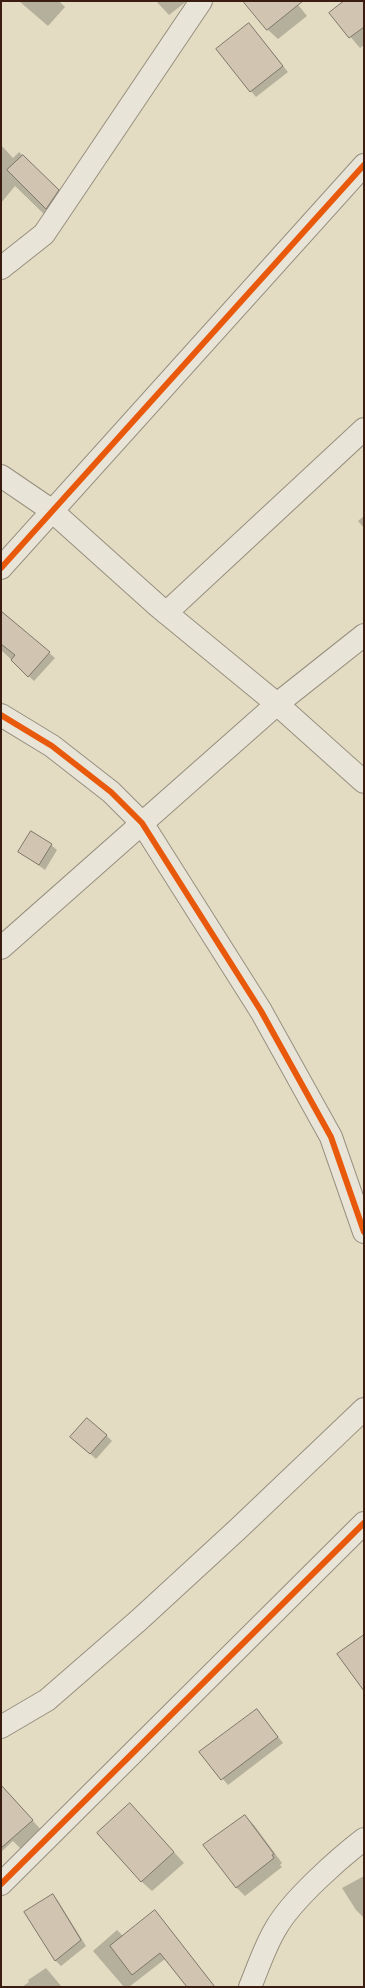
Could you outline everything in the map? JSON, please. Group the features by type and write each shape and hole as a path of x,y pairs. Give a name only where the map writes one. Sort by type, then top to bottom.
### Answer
{"street":[{"path":"1,268 44,234 201,1"},
{"path":"1,568 51,510 364,165"},
{"path":"166,613 364,429"},
{"path":"1,476 51,510 166,613 277,704 364,782"},
{"path":"1,948 277,704 364,635"},
{"path":"1,715 58,750 111,792 142,823 261,1012 331,1137 364,1232"},
{"path":"1,1727 47,1700 134,1625 240,1528 364,1409"},
{"path":"1,1884 364,1523"},
{"path":"250,1987 276,1928 292,1906 349,1850 364,1839"}],"building":[{"path":"243,1 303,1 267,30"},
{"path":"344,1 364,1 364,27 349,38 329,13"},
{"path":"249,23 283,66 250,92 216,49"},
{"path":"23,155 59,190 46,209 7,170"},
{"path":"1,611 50,652 28,677 11,660 15,655 1,644"},
{"path":"31,831 52,844 39,865 18,852"},
{"path":"87,1418 107,1435 90,1454 70,1437"},
{"path":"364,1635 364,1691 337,1654"},
{"path":"257,1709 278,1737 221,1780 199,1752"},
{"path":"1,1785 33,1820 1,1848"},
{"path":"130,1803 174,1852 141,1882 97,1833"},
{"path":"245,1815 274,1854 272,1855 274,1858 236,1888 203,1845"},
{"path":"53,1894 81,1940 55,1961 24,1912"},
{"path":"155,1910 215,1987 187,1987 160,1953 132,1975 110,1946"}],"cycle path":[{"path":"1,568 364,165"},
{"path":"1,715 52,746 111,792 142,823 261,1011 331,1137 364,1232"},
{"path":"1,1884 364,1523"}]}
